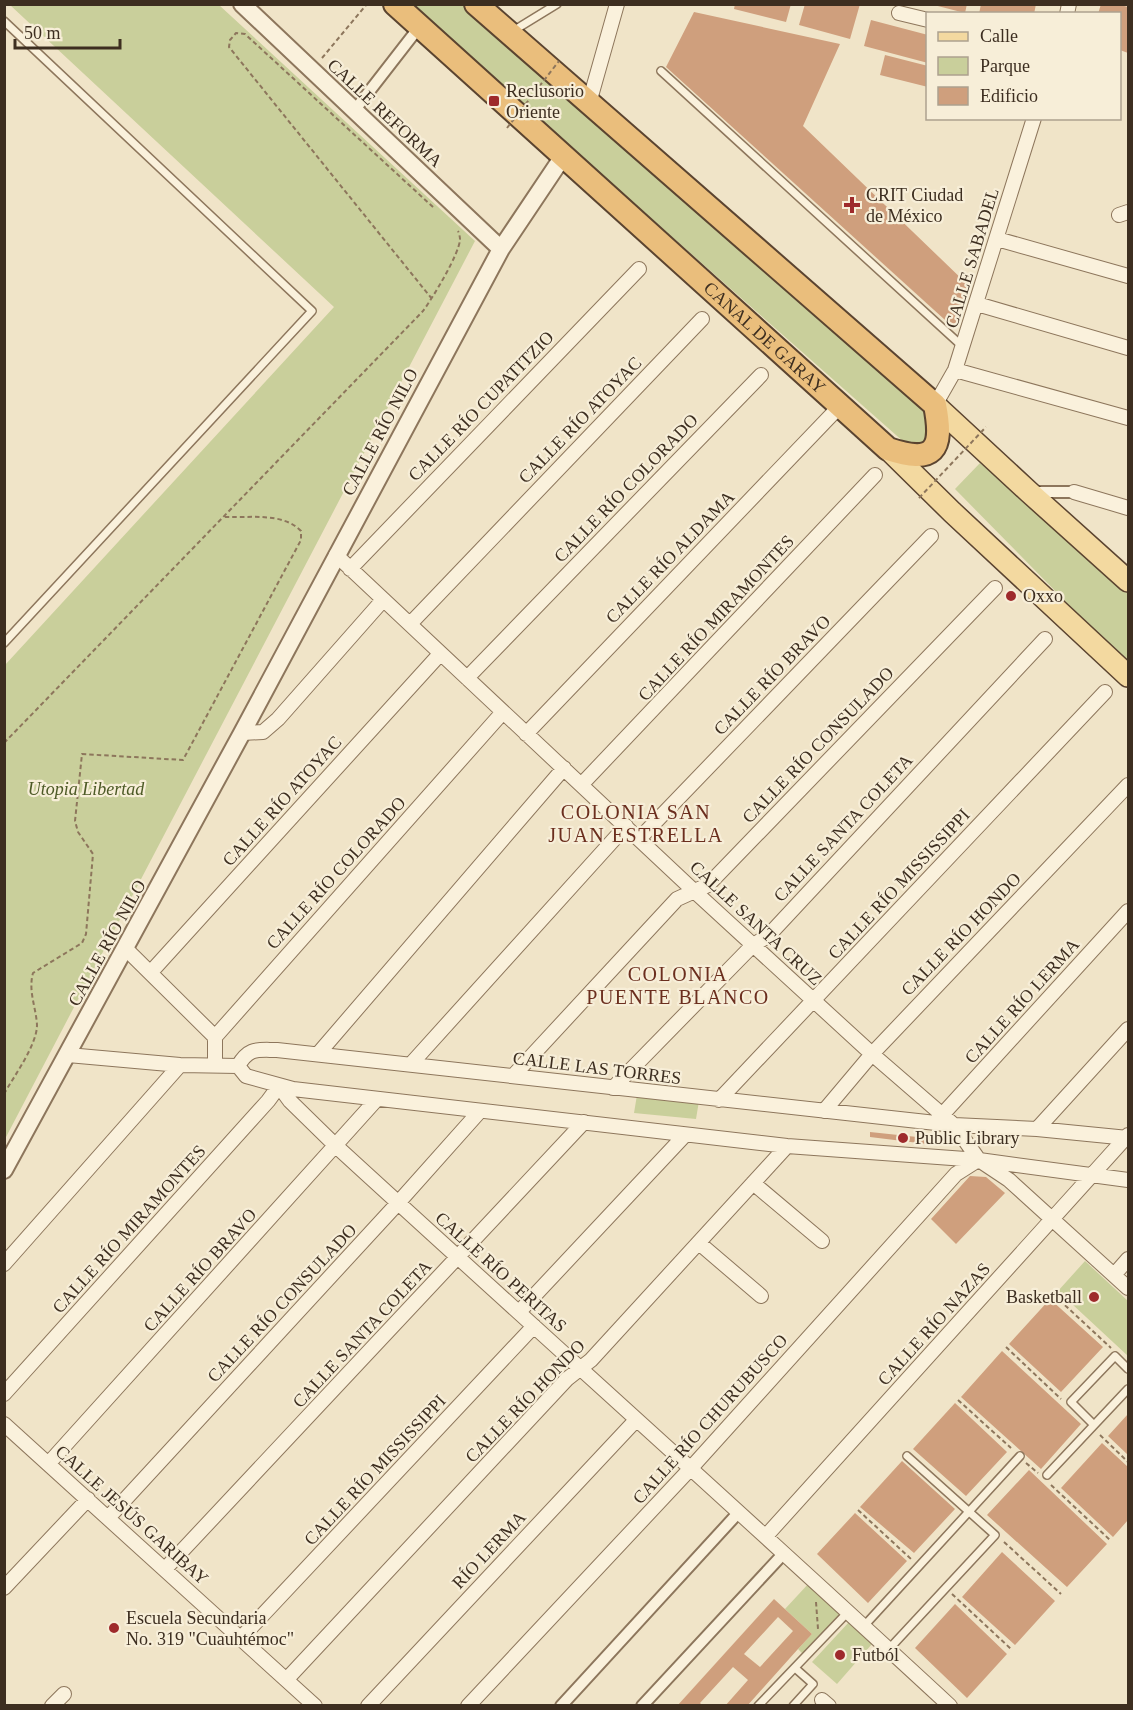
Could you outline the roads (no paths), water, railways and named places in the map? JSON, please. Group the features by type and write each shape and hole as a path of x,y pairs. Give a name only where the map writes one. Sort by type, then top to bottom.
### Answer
{"highway":[{"name":"CANAL DE GARAY","path":"395,4 888,449"},
{"path":"476,4 935,405 939,439 932,451 919,457 888,449"}],"main road":[{"path":"935,405 1128,581"},
{"name":"CANAL DE GARAY","path":"888,449 1128,676"}],"street":[{"name":"CALLE REFORMA","path":"242,4 501,249"},
{"path":"589,103 617,4"},
{"path":"899,13 926,20"},
{"path":"354,111 420,26"},
{"name":"CALLE SABADEL","path":"935,405 955,370 1034,120"},
{"name":"CALLE RÍO NILO","path":"4,1170 126,949 501,249 564,155"},
{"path":"997,240 1128,276"},
{"name":"CALLE RÍO CUPATITZIO","path":"350,569 639,269"},
{"path":"977,304 1128,348"},
{"name":"CALLE RÍO ATOYAC","path":"410,624 702,319"},
{"path":"955,370 1128,418"},
{"name":"CALLE RÍO COLORADO","path":"467,678 761,375"},
{"name":"CALLE RÍO ALDAMA","path":"526,734 840,405"},
{"name":"CALLE RÍO MIRAMONTES","path":"582,784 875,476"},
{"path":"1029,492 1074,492 1128,508"},
{"name":"CALLE RÍO BRAVO","path":"639,839 931,536"},
{"name":"CALLE SANTA CRUZ","path":"336,555 693,890 872,1054 954,1125 979,1160 1009,1180 1128,1288"},
{"name":"CALLE RÍO CONSULADO","path":"513,1076 677,899 708,885 995,588"},
{"path":"242,733 263,732 278,719 383,600"},
{"name":"CALLE SANTA COLETA","path":"613,1088 753,945 768,936 1045,639"},
{"name":"CALLE RÍO ATOYAC","path":"151,972 440,654"},
{"name":"CALLE RÍO MISSISSIPPI","path":"719,1100 1105,692"},
{"name":"CALLE RÍO COLORADO","path":"215,1037 503,712"},
{"path":"318,1054 564,768"},
{"name":"CALLE RÍO HONDO","path":"824,1111 872,1054 1128,785"},
{"path":"411,1064 626,826"},
{"name":"CALLE RÍO LERMA","path":"942,1116 1128,911"},
{"path":"126,949 215,1037 215,1065"},
{"path":"1036,1130 1128,1029"},
{"name":"CALLE LAS TORRES","path":"237,1066 244,1056 254,1050 318,1054 954,1125 1128,1137"},
{"path":"68,1055 180,1065 237,1066 246,1077 279,1086 377,1099 787,1146 979,1160 1128,1180"},
{"path":"4,1264 180,1065"},
{"name":"CALLE RÍO MIRAMONTES","path":"4,1394 279,1086"},
{"name":"CALLE RÍO PERITAS","path":"279,1086 290,1101 336,1146 950,1706"},
{"name":"CALLE RÍO BRAVO","path":"49,1463 377,1099"},
{"name":"CALLE RÍO CONSULADO","path":"108,1518 480,1111"},
{"name":"CALLE SANTA COLETA","path":"166,1568 584,1122"},
{"path":"519,1312 685,1135"},
{"name":"CALLE RÍO NAZAS","path":"766,1536 1128,1137"},
{"name":"CALLE RÍO HONDO","path":"287,1680 559,1388 591,1360 787,1146"},
{"name":"CALLE RÍO CHURUBUSCO","path":"468,1706 691,1468 956,1174 979,1160"},
{"path":"753,1183 822,1241"},
{"path":"699,1243 761,1296"},
{"path":"1114,1275 1128,1259"},
{"name":"CALLE RÍO MISSISSIPPI","path":"242,1638 534,1326"},
{"name":"RÍO LERMA","path":"368,1706 636,1420"},
{"name":"CALLE JESÚS GARIBAY","path":"6,1427 166,1568 312,1704"},
{"path":"4,1588 87,1499"},
{"path":"561,1706 739,1512"},
{"path":"642,1706 784,1553"},
{"path":"52,1706 64,1694"}],"lane":[{"path":"509,34 524,22 557,4"},
{"path":"4,21 312,311 4,643"},
{"path":"661,70 963,347"},
{"path":"1093,1426 1071,1402 1115,1356 1128,1369"},
{"path":"1047,1475 1128,1389"},
{"path":"889,1649 995,1534 907,1456"},
{"path":"864,1626 1020,1456"},
{"path":"758,1706 848,1612"},
{"path":"794,1706 813,1684 795,1668"}],"place":[{"name":"Reclusorio Oriente","path":"494,101"},
{"name":"CRIT Ciudad de México","path":"852,205"},
{"name":"Oxxo","path":"1011,596"},
{"name":"Public Library","path":"903,1138"},
{"name":"Basketball","path":"1094,1297"},
{"name":"Escuela Secundaria No. 319 \"Cuauhtémoc\"","path":"114,1628"},
{"name":"Futból","path":"840,1655"}],"district":[{"name":"COLONIA SAN JUAN ESTRELLA","path":"636,824"},
{"name":"COLONIA PUENTE BLANCO","path":"678,986"}],"park label":[{"name":"Utopia Libertad","path":"86,789"}]}
